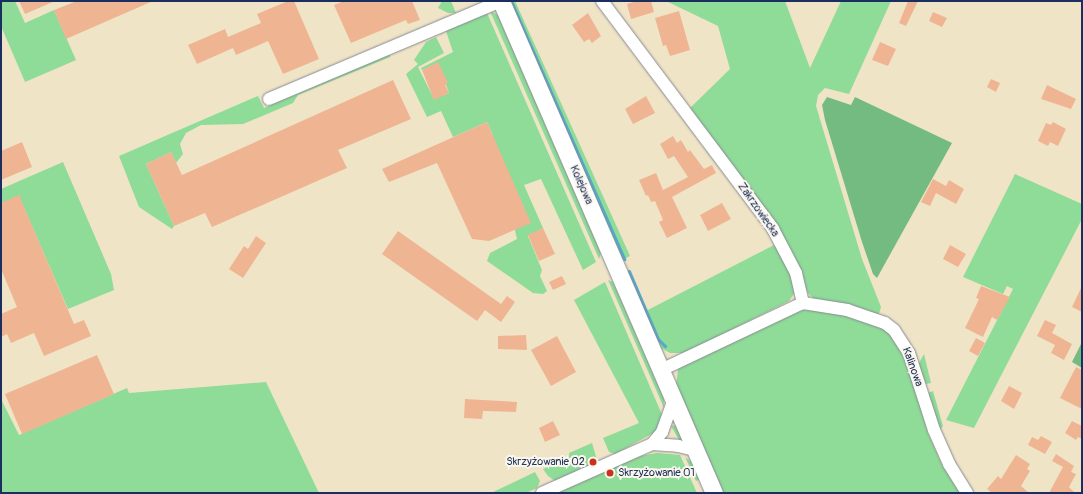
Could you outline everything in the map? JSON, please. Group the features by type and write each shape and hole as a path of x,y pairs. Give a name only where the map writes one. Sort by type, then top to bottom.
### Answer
{"street":[{"path":"269,99 501,1"},
{"name":"Kolejowa","path":"501,1 714,493"},
{"name":"Zakrzowiecka","path":"602,1 773,229 796,273 803,303"},
{"path":"661,370 803,303"},
{"name":"Kalinowa","path":"803,303 847,310 885,323 894,330 913,363 940,447 967,493"},
{"path":"542,493 652,444 662,432 674,399"},
{"path":"652,444 678,446 696,450"}],"green space":[{"path":"1,1 15,1 25,23 54,10 76,60 25,82 1,26"},
{"path":"442,1 451,1 456,13 448,13 438,8"},
{"path":"509,1 515,1 630,256 620,261"},
{"path":"666,1 785,1 810,68 841,1 891,1 849,94 825,88 818,95 816,106 862,259 881,307 879,314 815,300 808,293 791,254 689,109 730,69 718,26"},
{"path":"490,11 498,15 601,253 599,259"},
{"path":"487,13 596,262 583,270 541,179 524,185 543,228 528,236 542,270 540,276 547,291 543,294 533,293 487,261 490,253 517,239 492,133 487,122 453,137 441,111 427,117 406,74 418,64 414,60 426,42 436,37 444,53 418,67 434,99 449,93 438,63 422,70 421,68 453,52 446,31"},
{"path":"390,54 390,57 298,95 293,103 243,124 201,125 186,133 180,144 183,154 176,163 171,152 146,164 174,226 172,229 139,207 119,156 258,96 264,108"},
{"path":"827,97 851,105 855,97 952,143 877,278 873,274 862,242 825,120 822,105"},
{"path":"63,162 111,274 114,290 68,309 19,196 1,203 1,189"},
{"path":"1015,174 1082,204 1082,219 974,428 946,420 1013,289 1007,286 1003,294 963,277"},
{"path":"774,245 793,275 795,292 789,301 685,353 670,353 659,347 642,313"},
{"path":"608,280 613,282 664,398 664,408"},
{"path":"605,282 663,417 655,432 615,454 609,452 603,438 639,423 574,300"},
{"path":"816,309 846,315 879,326 887,331 901,347 912,376 927,431 942,465 960,493 723,493 676,387 678,369 795,311"},
{"path":"1082,342 1082,368 1072,362"},
{"path":"924,354 931,383 926,384 918,365"},
{"path":"266,382 319,493 1,493 1,399 19,435 127,388 129,393"},
{"path":"933,391 943,426 939,431 928,393"},
{"path":"676,425 682,438 680,442 671,426"},
{"path":"592,443 597,460 594,463 555,481 548,476 543,469 569,458 569,453"},
{"path":"657,453 680,455 697,493 555,493 640,456"},
{"path":"685,457 693,463 701,479 696,481"},
{"path":"535,472 540,481 537,488 526,493 491,493"}],"building":[{"path":"19,1 55,1 25,14"},
{"path":"77,1 153,1 66,39 54,10"},
{"path":"288,1 294,1 319,59 283,74 268,41 236,55 233,48 197,64 188,45 225,29 228,37 261,23 257,14"},
{"path":"344,1 412,1 420,20 408,24 406,20 351,43 334,5"},
{"path":"637,1 651,1 654,12 631,19 627,4"},
{"path":"908,1 918,1 906,26 899,23"},
{"path":"679,11 690,50 670,56 666,45 663,46 655,18"},
{"path":"933,12 947,18 942,27 929,21"},
{"path":"588,13 601,36 592,43 589,39 584,42 572,25"},
{"path":"880,42 896,49 888,66 872,60"},
{"path":"438,62 448,83 445,85 449,93 434,100 422,70"},
{"path":"991,79 1000,83 996,92 987,87"},
{"path":"393,80 411,119 338,150 347,168 212,227 205,213 174,226 146,164 171,152 182,175"},
{"path":"1047,85 1076,99 1071,109 1041,99"},
{"path":"646,96 655,113 633,124 625,109"},
{"path":"487,122 531,223 489,241 472,239 437,163 389,182 382,169"},
{"path":"1053,122 1066,129 1058,146 1050,142 1048,146 1038,141 1046,123 1051,125"},
{"path":"673,136 677,143 681,140 688,152 690,150 704,169 712,165 716,173 672,197 687,228 667,238 659,222 663,220 655,201 651,202 648,195 646,196 639,180 656,173 663,190 688,177 674,156 668,159 660,144"},
{"path":"22,142 32,167 1,180 1,151"},
{"path":"933,179 946,186 949,180 964,189 956,204 936,193 930,206 921,202"},
{"path":"19,195 74,324 84,320 91,336 44,356 34,333 11,343 7,334 1,337 1,314 17,307 1,269 1,203"},
{"path":"722,203 731,219 708,231 700,215"},
{"path":"543,228 555,254 539,261 528,235"},
{"path":"398,231 501,304 507,296 515,302 501,322 485,310 477,321 382,254"},
{"path":"256,236 266,243 243,278 229,269 244,246 248,249"},
{"path":"950,245 966,254 958,267 943,259"},
{"path":"562,276 566,284 553,290 549,282"},
{"path":"981,286 1010,297 997,320 992,317 983,337 965,328 979,299 976,298"},
{"path":"1082,286 1082,312 1072,307"},
{"path":"1045,320 1056,325 1052,333 1072,344 1064,360 1051,353 1055,345 1037,336"},
{"path":"526,335 527,350 498,349 498,336"},
{"path":"557,336 576,372 551,386 531,350"},
{"path":"976,338 985,343 978,356 969,351"},
{"path":"97,355 114,394 22,434 5,394"},
{"path":"1076,367 1082,370 1082,409 1060,398"},
{"path":"1009,386 1022,393 1014,409 1001,401"},
{"path":"465,399 517,402 516,412 483,411 482,419 464,418"},
{"path":"553,421 560,435 545,442 539,428"},
{"path":"1072,421 1082,426 1082,439 1078,437 1076,440 1065,433"},
{"path":"1041,436 1052,442 1045,454 1028,445 1032,437 1038,440"},
{"path":"1056,454 1074,466 1071,472 1076,474 1069,487 1075,493 1049,493 1063,467 1052,461"},
{"path":"1016,455 1030,464 1027,469 1030,471 1021,486 1029,493 992,493 987,489 998,476 1001,479"}],"waterway":[{"path":"511,1 624,259"},
{"path":"629,271 658,339 665,346"}],"place":[{"name":"Skrzyżowanie 02","path":"593,462"},
{"name":"Skrzyżowanie 01","path":"610,473"}]}
